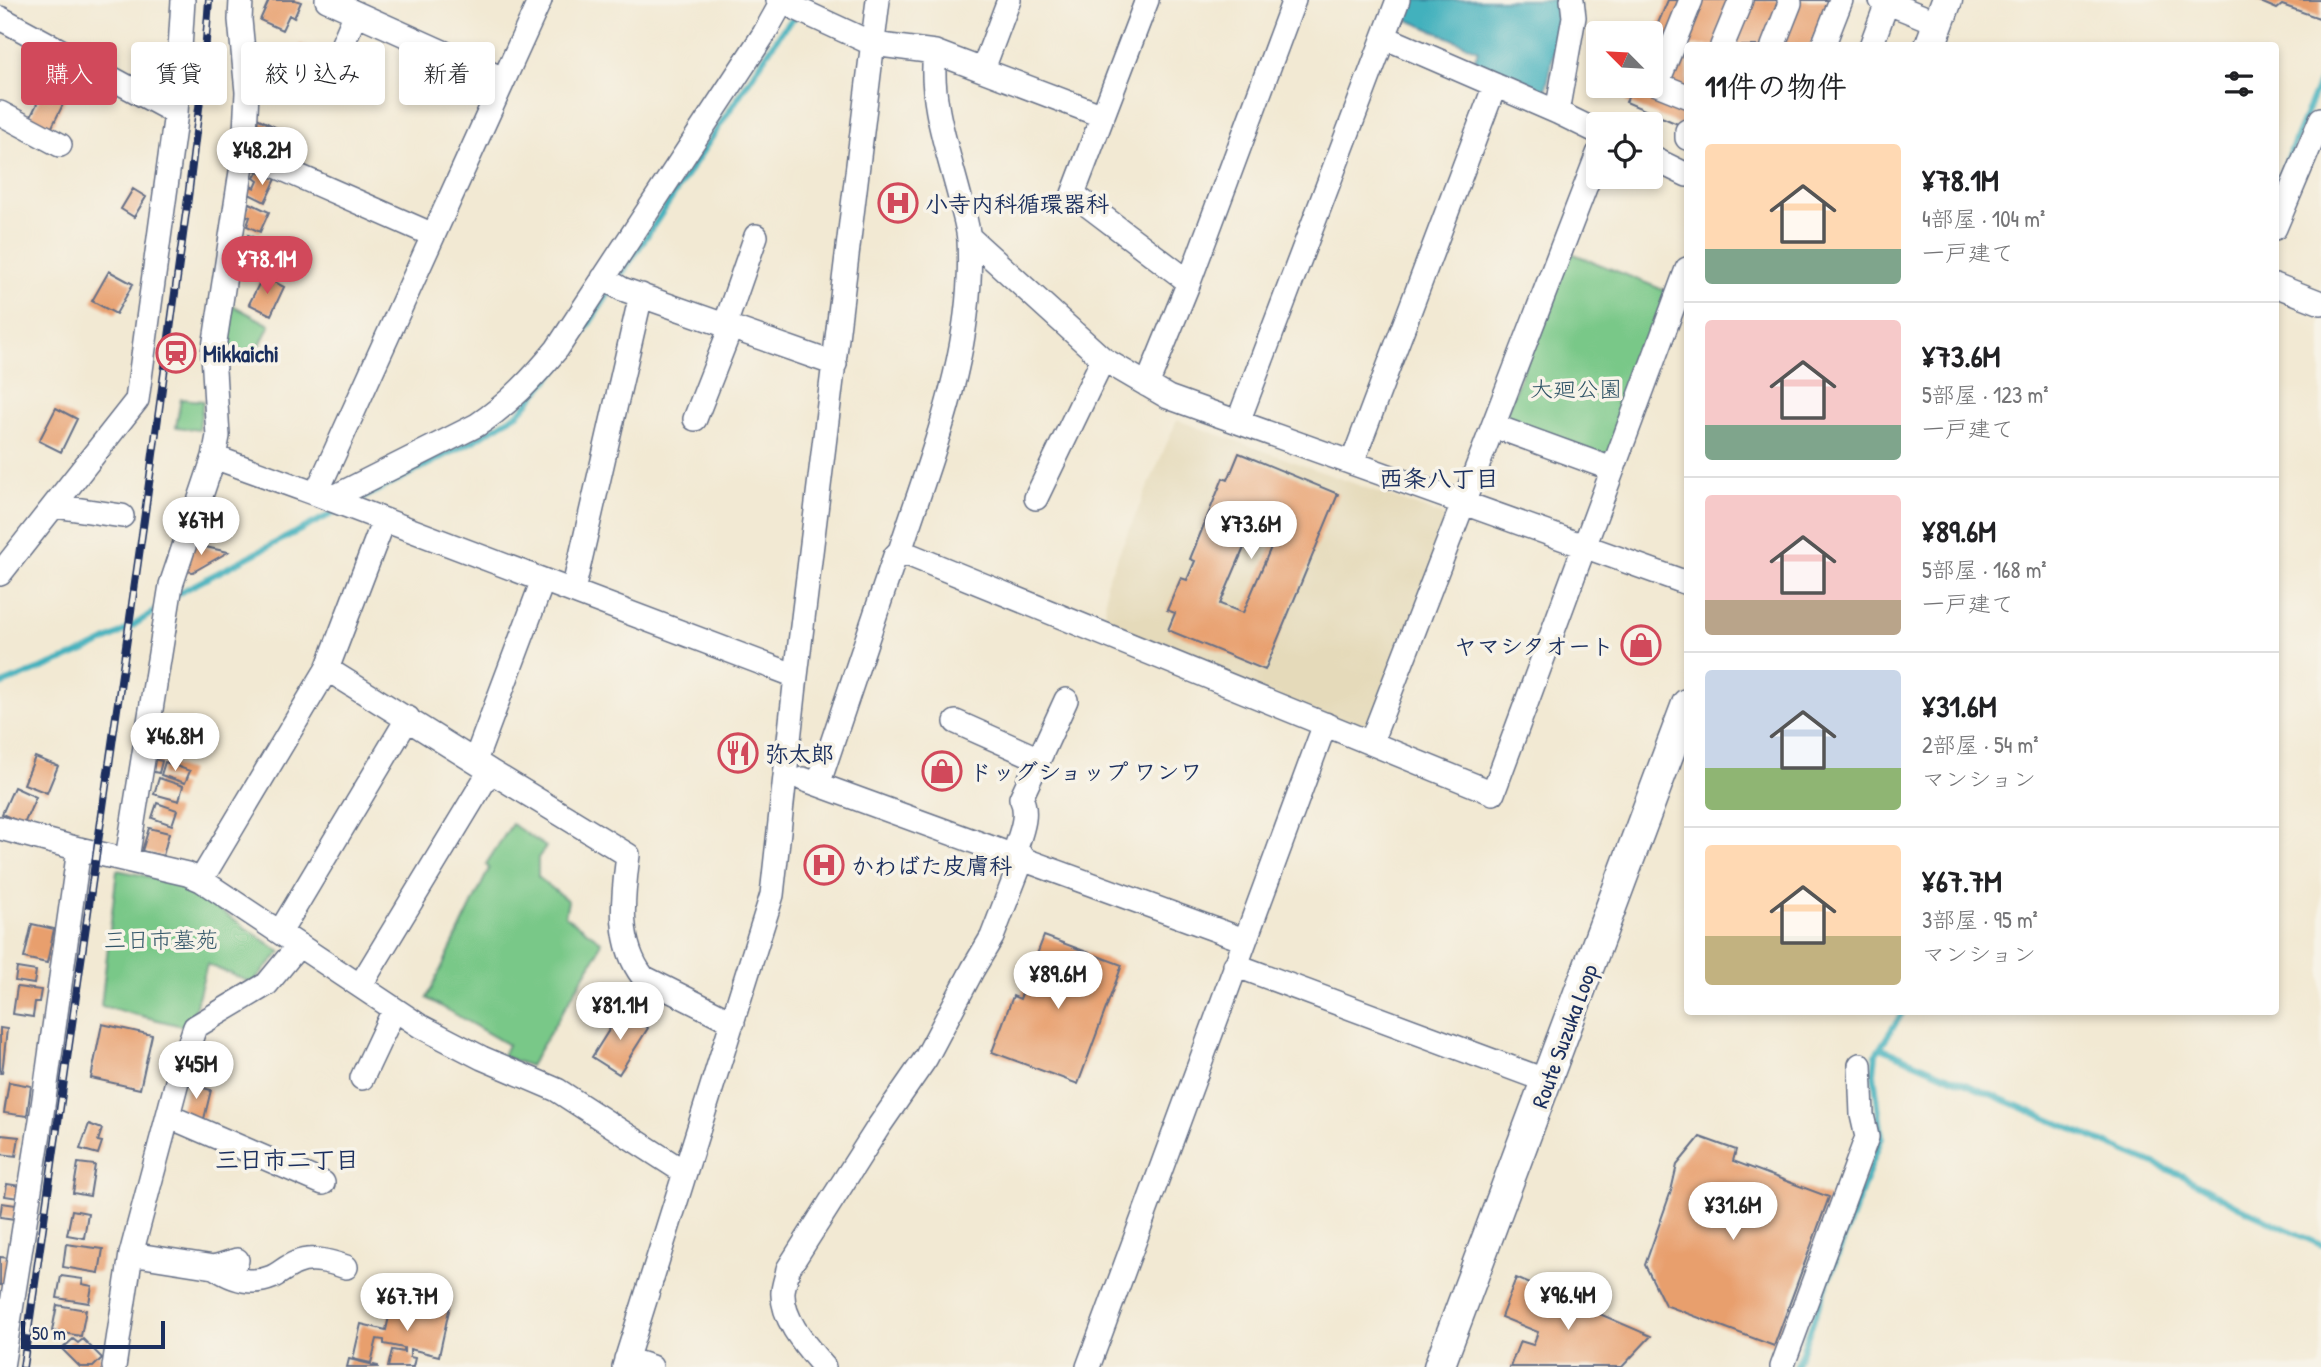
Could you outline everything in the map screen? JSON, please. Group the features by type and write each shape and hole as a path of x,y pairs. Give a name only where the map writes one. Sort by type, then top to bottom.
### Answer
{"main road":[{"name":"Route Suzuka Loop","path":"1439,1367 1684,712"}],"street":[{"path":"0,574 137,400 176,113 183,0"},
{"path":"127,859 172,585 214,457 218,436 213,354 244,152 247,92 240,20 241,0"},
{"path":"327,0 503,79"},
{"path":"336,501 433,235 539,0"},
{"path":"651,1367 625,1363 772,895 878,0"},
{"path":"983,69 1009,0"},
{"path":"1147,0 1073,194 1189,282"},
{"path":"1147,385 1189,282 1294,0"},
{"path":"1238,422 1398,0"},
{"path":"1557,112 1574,17 1572,0"},
{"path":"1684,95 1657,84 1691,0"},
{"path":"1725,42 1741,0"},
{"path":"1775,42 1789,0"},
{"path":"1825,42 1841,0"},
{"path":"1872,42 1885,1 1938,23"},
{"path":"336,501 499,411 535,376 557,349 622,287 751,54 791,5 873,44 935,52 1103,116"},
{"path":"344,42 356,13"},
{"path":"0,18 176,113"},
{"path":"1384,37 1586,126"},
{"path":"819,782 895,556 900,551 955,381 969,307 969,237 937,106 933,71 935,52"},
{"path":"1352,463 1495,85"},
{"path":"0,113 60,145"},
{"path":"2279,219 2321,119"},
{"path":"244,152 433,235"},
{"path":"1663,163 1684,174"},
{"path":"1371,742 1586,185"},
{"path":"695,419 756,236"},
{"path":"969,237 1104,359 1168,397 1684,582"},
{"path":"900,551 1493,793 1684,277"},
{"path":"622,287 835,364"},
{"path":"573,591 622,287"},
{"path":"2279,287 2321,303"},
{"path":"1036,498 1104,359"},
{"path":"1494,426 1612,469"},
{"path":"214,457 796,676"},
{"path":"55,506 122,516"},
{"path":"201,880 327,669 384,520"},
{"path":"360,986 482,766 543,580"},
{"path":"327,669 628,855 623,891 623,923 626,946 638,970 643,977 733,1022"},
{"path":"824,1367 798,1336 786,1306 783,1292 788,1269 879,1126 926,1058 992,937 1018,856 1025,817 1025,806 1021,798 1066,700"},
{"path":"114,1367 131,1254 195,1027 267,984 408,718"},
{"path":"956,722 1039,759"},
{"path":"1088,1367 1325,724"},
{"path":"785,774 819,782 1244,940"},
{"path":"0,828 187,874 201,880 394,1010 482,1058 557,1090 684,1172"},
{"path":"2,1367 41,1120 79,849"},
{"path":"1235,965 1547,1081"},
{"path":"362,1078 394,1010"},
{"path":"1782,1367 1867,1137 1862,1115 1860,1065"},
{"path":"168,1116 323,1184"},
{"path":"131,1254 214,1267 238,1280 257,1281 270,1278 297,1262 312,1260 346,1267"},
{"path":"214,1267 237,1260"}],"shaded area":[{"path":"1177,420 1442,515 1447,525 1370,727 1361,731 1105,626 1106,583"}],"green space":[{"name":"大廻公園","path":"1569,252 1671,293 1610,456 1602,460 1508,426 1505,416"},
{"path":"232,305 270,325 254,357 225,344"},
{"path":"181,399 203,401 199,430 176,427"},
{"path":"512,824 546,847 538,858 538,877 568,901 565,916 601,941 597,954 530,1066 502,1056 508,1045 427,998 489,869 486,864"},
{"name":"三日市墓苑","path":"117,870 180,883 281,952 252,983 207,964 190,1028 101,1006"}],"water":[{"path":"1413,0 1558,0 1560,22 1546,90 1543,92 1474,62 1478,50 1406,19"}],"building":[{"path":"269,0 301,2 294,18 289,15 282,30 260,20"},
{"path":"1668,0 1829,0 1812,42 1684,42 1684,127 1663,118 1663,112 1649,112 1626,102 1628,98 1663,98 1663,21 1659,21"},
{"path":"2256,0 2321,0 2321,14 2319,18 2282,5 2277,9"},
{"path":"36,105 63,105 51,129 30,118"},
{"path":"257,118 281,130 269,158 257,153 260,145 254,142 258,133 252,129"},
{"path":"258,171 276,179 265,202 247,193 250,186 255,188 258,181 254,178"},
{"path":"133,189 146,197 134,217 121,209"},
{"path":"250,203 269,212 260,232 247,226 250,217 244,215"},
{"path":"248,235 266,243 261,255 266,258 261,268 237,259"},
{"path":"109,271 133,284 116,314 92,301"},
{"path":"263,276 284,287 271,315 249,304"},
{"path":"56,408 77,419 61,452 39,441"},
{"path":"1239,453 1338,494 1265,670 1168,630 1175,613 1167,610 1181,578 1187,580 1195,561 1190,559 1223,478 1228,480","holes":["1260,510 1283,519 1243,613 1220,604"]},
{"path":"192,544 228,552 193,572 184,571"},
{"path":"35,757 58,766 47,793 24,784"},
{"path":"153,759 162,761 159,773 149,771"},
{"path":"165,762 190,771 185,783 161,775"},
{"path":"159,778 183,786 179,801 154,794"},
{"path":"14,787 36,797 24,824 2,814"},
{"path":"157,803 177,810 172,825 152,818"},
{"path":"149,828 169,833 163,856 142,851"},
{"path":"32,924 54,929 47,963 24,958"},
{"path":"1044,936 1122,965 1078,1084 992,1052 1013,996 1020,999"},
{"path":"17,968 36,971 34,984 15,981"},
{"path":"17,987 41,990 39,1002 35,1002 33,1017 13,1014"},
{"path":"621,1011 648,1028 619,1074 592,1057"},
{"path":"102,1024 152,1035 140,1089 91,1078"},
{"path":"0,1028 7,1029 2,1073 0,1073"},
{"path":"9,1082 31,1086 27,1116 4,1113"},
{"path":"188,1084 211,1090 204,1119 180,1112"},
{"path":"89,1124 102,1129 98,1154 80,1149"},
{"path":"1,1135 19,1137 16,1156 0,1154"},
{"path":"1700,1137 1736,1150 1733,1161 1829,1197 1774,1346 1665,1305 1645,1265 1671,1191 1677,1165"},
{"path":"78,1163 95,1165 90,1196 73,1193"},
{"path":"7,1184 21,1186 19,1198 5,1196"},
{"path":"2,1203 16,1205 15,1219 0,1217"},
{"path":"72,1210 88,1213 84,1238 67,1235"},
{"path":"66,1244 103,1249 99,1273 63,1267"},
{"path":"0,1257 9,1258 6,1285 0,1285"},
{"path":"61,1276 83,1279 82,1284 92,1286 89,1303 57,1298"},
{"path":"1516,1278 1651,1336 1622,1367 1510,1367 1520,1341 1533,1345 1538,1332 1501,1317"},
{"path":"422,1295 451,1301 439,1356 410,1349 410,1357 415,1358 413,1367 388,1367 392,1350 404,1352 404,1348 384,1344 384,1340 377,1339 371,1363 353,1359 361,1324 386,1330 391,1308 418,1314"},
{"path":"57,1305 86,1310 81,1336 52,1331"},
{"path":"73,1339 78,1343 83,1339 102,1358 93,1367 80,1367 62,1349"},
{"path":"349,1359 378,1366 378,1367 347,1367"}],"waterway":[{"path":"355,502 475,440 519,413 565,360 784,28 796,16"},
{"path":"2279,179 2321,77"},
{"path":"175,595 339,510"},
{"path":"0,685 104,642 161,606"},
{"path":"1796,1367 1882,1137 1874,1074 1876,1054 1901,1015"},
{"path":"1881,1048 2183,1176 2237,1206 2321,1245"}],"railway":[{"path":"23,1367 188,198 209,0"}],"place":[{"name":"小寺内科循環器科","path":"898,203"},
{"name":"Mikkaichi","path":"176,353"},
{"name":"ヤマシタオート","path":"1641,645"},
{"name":"弥太郎","path":"738,753"},
{"name":"ドッグショップ ワンワ","path":"942,771"},
{"name":"かわばた皮膚科","path":"824,865"}],"district":[{"name":"西条八丁目","path":"1439,478"},
{"name":"三日市二丁目","path":"287,1159"}]}
